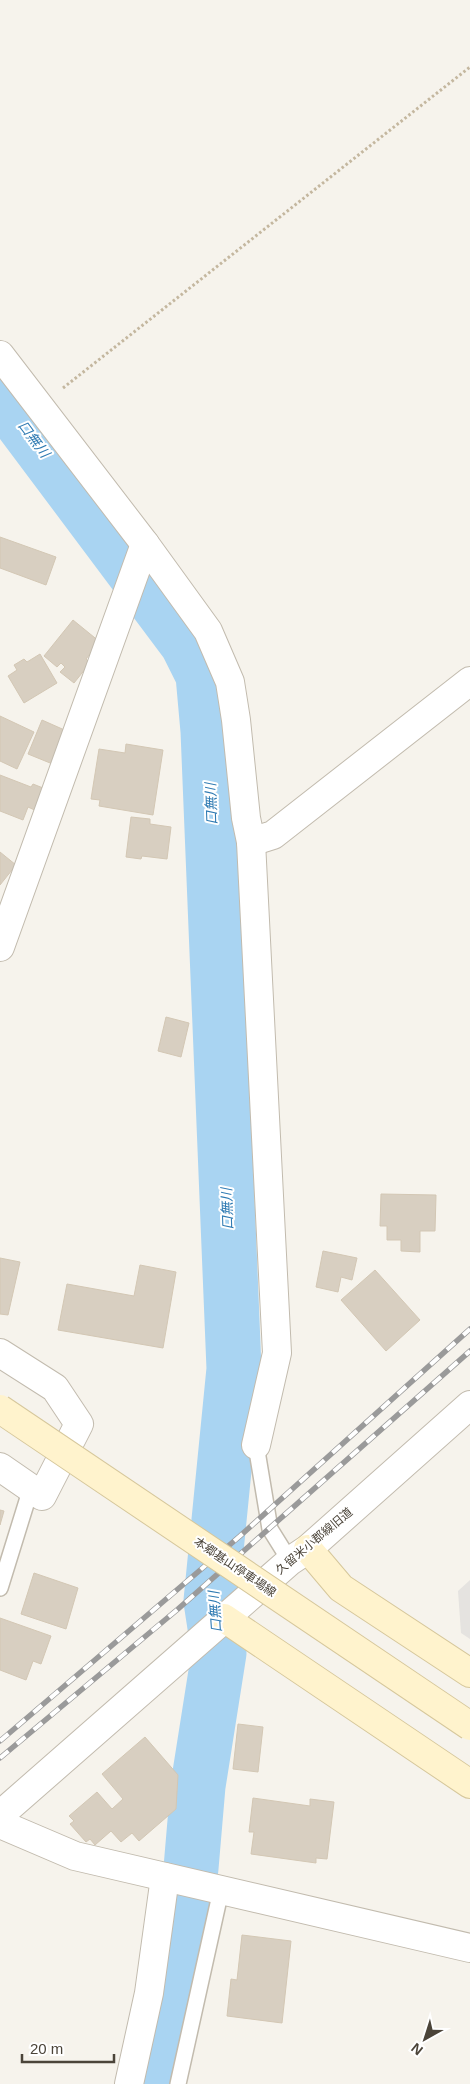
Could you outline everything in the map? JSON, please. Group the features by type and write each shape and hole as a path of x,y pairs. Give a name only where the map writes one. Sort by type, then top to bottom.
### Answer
{"main road":[{"name":"本郷基山停車場線","path":"0,1409 470,1726"},
{"path":"299,1555 341,1588 470,1673"},
{"path":"224,1618 470,1784"}],"street":[{"path":"0,355 145,544 208,631 230,682 236,720 246,818 251,842 277,1353 256,1445"},
{"path":"0,947 145,544"},
{"path":"251,842 273,835 470,681"},
{"path":"0,1353 54,1388 79,1424 42,1496 0,1467"},
{"name":"久留米小郡線旧道","path":"0,1815 470,1405"},
{"path":"0,1824 75,1856 470,1948"},
{"path":"129,2084 149,1993 165,1877"}],"lane":[{"path":"256,1445 270,1529 299,1555"},
{"path":"0,1588 31,1488"},
{"path":"178,2084 221,1890"}],"path":[{"path":"39,407 470,67"}],"shaded area":[{"path":"470,1580 470,1639 461,1633 458,1591"}],"building":[{"path":"0,537 56,557 46,585 0,568"},
{"path":"73,620 100,642 86,659 90,663 74,683 60,672 65,667 61,663 57,667 44,656"},
{"path":"40,654 57,683 24,703 8,676 17,670 14,665 24,659 27,662"},
{"path":"0,716 34,732 17,769 0,761"},
{"path":"42,720 69,732 55,765 28,754"},
{"path":"126,744 163,750 153,815 99,806 100,800 91,799 99,749 125,753"},
{"path":"0,775 31,787 33,784 48,790 39,812 28,807 23,820 0,811"},
{"path":"131,817 150,819 150,824 171,827 167,859 142,856 141,859 126,857"},
{"path":"0,852 16,865 0,885"},
{"path":"166,1017 189,1023 181,1057 158,1051"},
{"path":"381,1194 436,1195 435,1231 420,1231 420,1252 401,1251 401,1240 387,1240 387,1226 380,1226"},
{"path":"323,1251 357,1258 352,1280 341,1277 338,1292 316,1287"},
{"path":"0,1258 20,1262 8,1315 0,1314"},
{"path":"140,1265 176,1272 163,1348 58,1330 67,1284 134,1296"},
{"path":"375,1270 420,1320 386,1351 341,1300"},
{"path":"0,1510 4,1511 0,1525"},
{"path":"34,1573 78,1588 66,1629 21,1614"},
{"path":"0,1618 51,1636 41,1664 33,1661 26,1680 0,1670"},
{"path":"238,1724 263,1727 258,1772 233,1769"},
{"path":"145,1737 178,1775 176,1809 139,1841 132,1833 121,1842 111,1831 95,1845 90,1839 86,1842 70,1824 74,1821 69,1816 97,1792 112,1809 123,1799 102,1774"},
{"path":"253,1798 310,1806 310,1799 334,1802 327,1859 316,1858 316,1863 251,1854 254,1832 249,1832"},
{"path":"242,1935 291,1941 282,2023 227,2016 231,1979 237,1980"}],"waterway":[{"name":"口無川","path":"0,393 187,643 203,675 208,731 234,1369 211,1601 219,1653 198,1786 191,1868 175,1987 153,2084"}],"railway":[{"path":"0,1741 240,1536 470,1329"},
{"path":"0,1758 178,1609 470,1351"}]}
